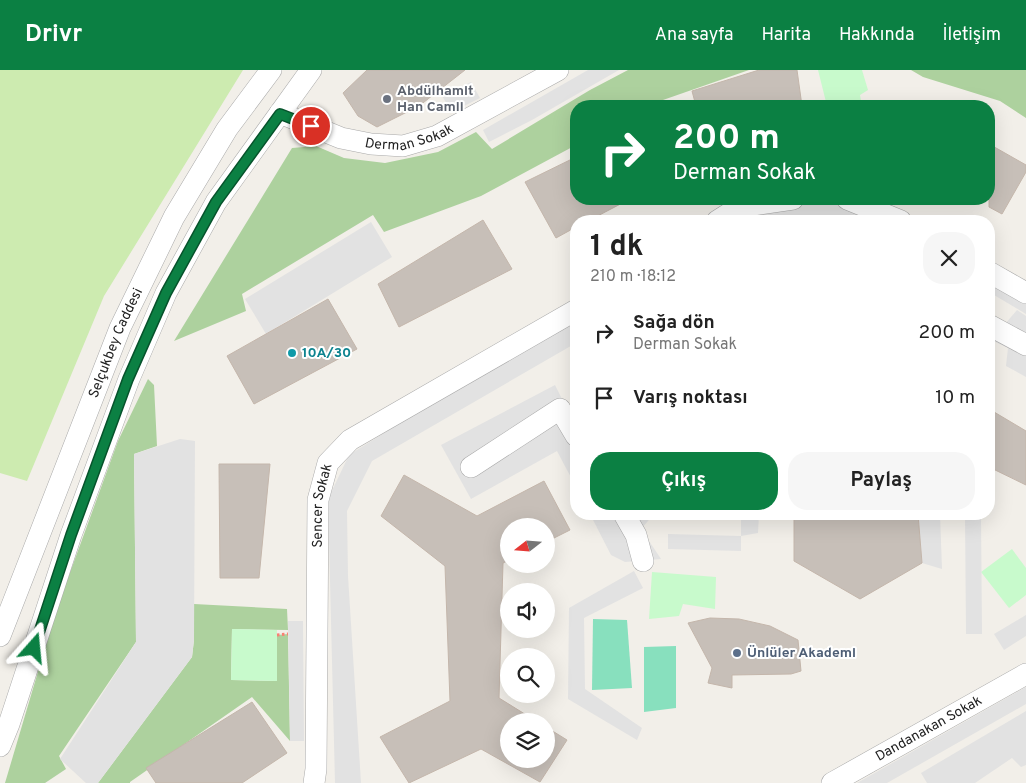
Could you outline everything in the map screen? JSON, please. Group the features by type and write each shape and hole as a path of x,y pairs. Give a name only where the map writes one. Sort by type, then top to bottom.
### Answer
{"street":[{"name":"Selçukbey Caddesi","path":"0,636 120,328 174,217 227,130 271,70"},
{"name":"Selçukbey Caddesi","path":"0,746 5,723 128,379 166,293 216,202 311,70"},
{"name":"Derman Sokak","path":"280,114 341,138 370,144 403,146 437,136 558,70"},
{"path":"727,215 738,208 756,205"},
{"path":"862,205 886,215"},
{"path":"995,275 1026,293"},
{"name":"Sencer Sokak","path":"314,783 316,770 318,500 328,463 350,440 570,313"},
{"path":"995,328 1026,344"},
{"path":"471,467 560,409 570,426"},
{"path":"628,520 636,534 643,561"},
{"name":"Dandanakan Sokak","path":"832,783 1026,674"}],"path":[{"path":"277,635 288,634"}],"green space":[{"path":"0,70 243,70 104,296 27,481 0,473"},
{"path":"628,70 749,70 663,100 573,100"},
{"path":"818,70 862,70 868,90 860,95 861,100 826,100"},
{"path":"911,70 1026,70 1026,118 1000,101 923,77"},
{"path":"570,102 570,148 481,196 384,232 373,215 242,294 246,311 174,341 292,148 316,146 344,158 385,163 438,152 476,132 492,149"},
{"path":"148,379 154,385 157,446 134,454 136,642 59,756 66,769 45,783 5,783 56,611 118,441"},
{"path":"1012,549 1026,568 1026,595 1009,608 981,572"},
{"path":"652,572 716,577 715,609 683,604 679,616 649,619"},
{"path":"194,604 287,609 288,630 232,629 231,680 276,681 277,635 288,634 290,741 252,697 130,783 98,783 192,657"},
{"path":"593,619 627,620 632,688 592,690"},
{"path":"232,629 277,630 277,681 231,680"},
{"path":"676,646 676,708 644,712 644,647"}],"shaded area":[{"path":"588,70 619,70 532,120 489,142 483,130"},
{"path":"471,82 480,98 452,112 442,96"},
{"path":"786,205 861,205 886,215 760,215"},
{"path":"371,222 392,257 266,334 245,299"},
{"path":"995,274 1026,292 1026,314 995,296"},
{"path":"1017,310 1026,316 1026,377 1006,366 1008,348 995,342 995,318 1005,324"},
{"path":"570,324 570,346 372,461 347,511 348,576 361,783 335,783 328,499 349,455 408,418"},
{"path":"555,385 570,415 570,476 557,451 471,499 441,445"},
{"path":"180,439 195,441 194,640 192,657 98,783 86,783 60,759 136,642 134,454"},
{"path":"593,520 649,520 641,529 661,559 625,562 611,555"},
{"path":"741,520 759,520 758,533 741,536"},
{"path":"918,520 940,520 942,569 922,563"},
{"path":"965,520 981,520 982,634 966,634"},
{"path":"668,534 741,536 741,551 668,549"},
{"path":"634,571 643,588 584,618 585,689 642,728 637,740 568,699 569,608"},
{"path":"1026,615 1026,636 1004,650 994,634"},
{"path":"288,621 303,621 304,741 290,741"},
{"path":"1026,687 1026,704 887,783 857,783"},
{"path":"1026,711 1026,765 1021,767 1012,758 975,783 927,783 921,773"}],"building":[{"name":"Abdülhamit Han Camii","path":"367,70 465,70 419,106 377,127 358,116 343,93"},
{"path":"759,70 797,70 801,100 694,100 692,91"},
{"path":"995,147 1026,165 1026,172 1002,214 989,207 989,205 995,205"},
{"path":"570,160 570,205 619,205 599,215 570,215 570,230 556,238 525,182"},
{"path":"483,220 512,269 399,327 378,284"},
{"name":"10A/30","path":"328,299 357,349 254,404 227,356"},
{"path":"995,413 1026,431 1026,485 995,470"},
{"path":"219,464 270,464 259,578 220,578"},
{"path":"404,475 477,516 544,481 570,530 555,538 555,518 500,518 500,573 503,573 502,583 500,583 499,698 500,703 507,703 523,713 500,713 500,760 481,749 409,783 380,737 450,701 445,566 381,516"},
{"path":"794,520 918,520 922,563 860,599 794,561"},
{"name":"Ünlüler Akademi","path":"710,618 739,619 770,626 798,640 801,671 791,674 732,675 732,688 708,683 712,668 688,623"},
{"path":"252,702 287,753 242,783 156,783 146,768"},
{"path":"555,733 567,740 555,759"},
{"path":"515,768 549,768 540,782"}],"place":[{"name":"Abdülhamit Han Camii","path":"387,99"},
{"name":"10A/30","path":"292,353"},
{"name":"Ünlüler Akademi","path":"737,653"}],"route":[{"path":"34,648 71,535 128,379 166,293 216,202 280,114 311,126"}]}
